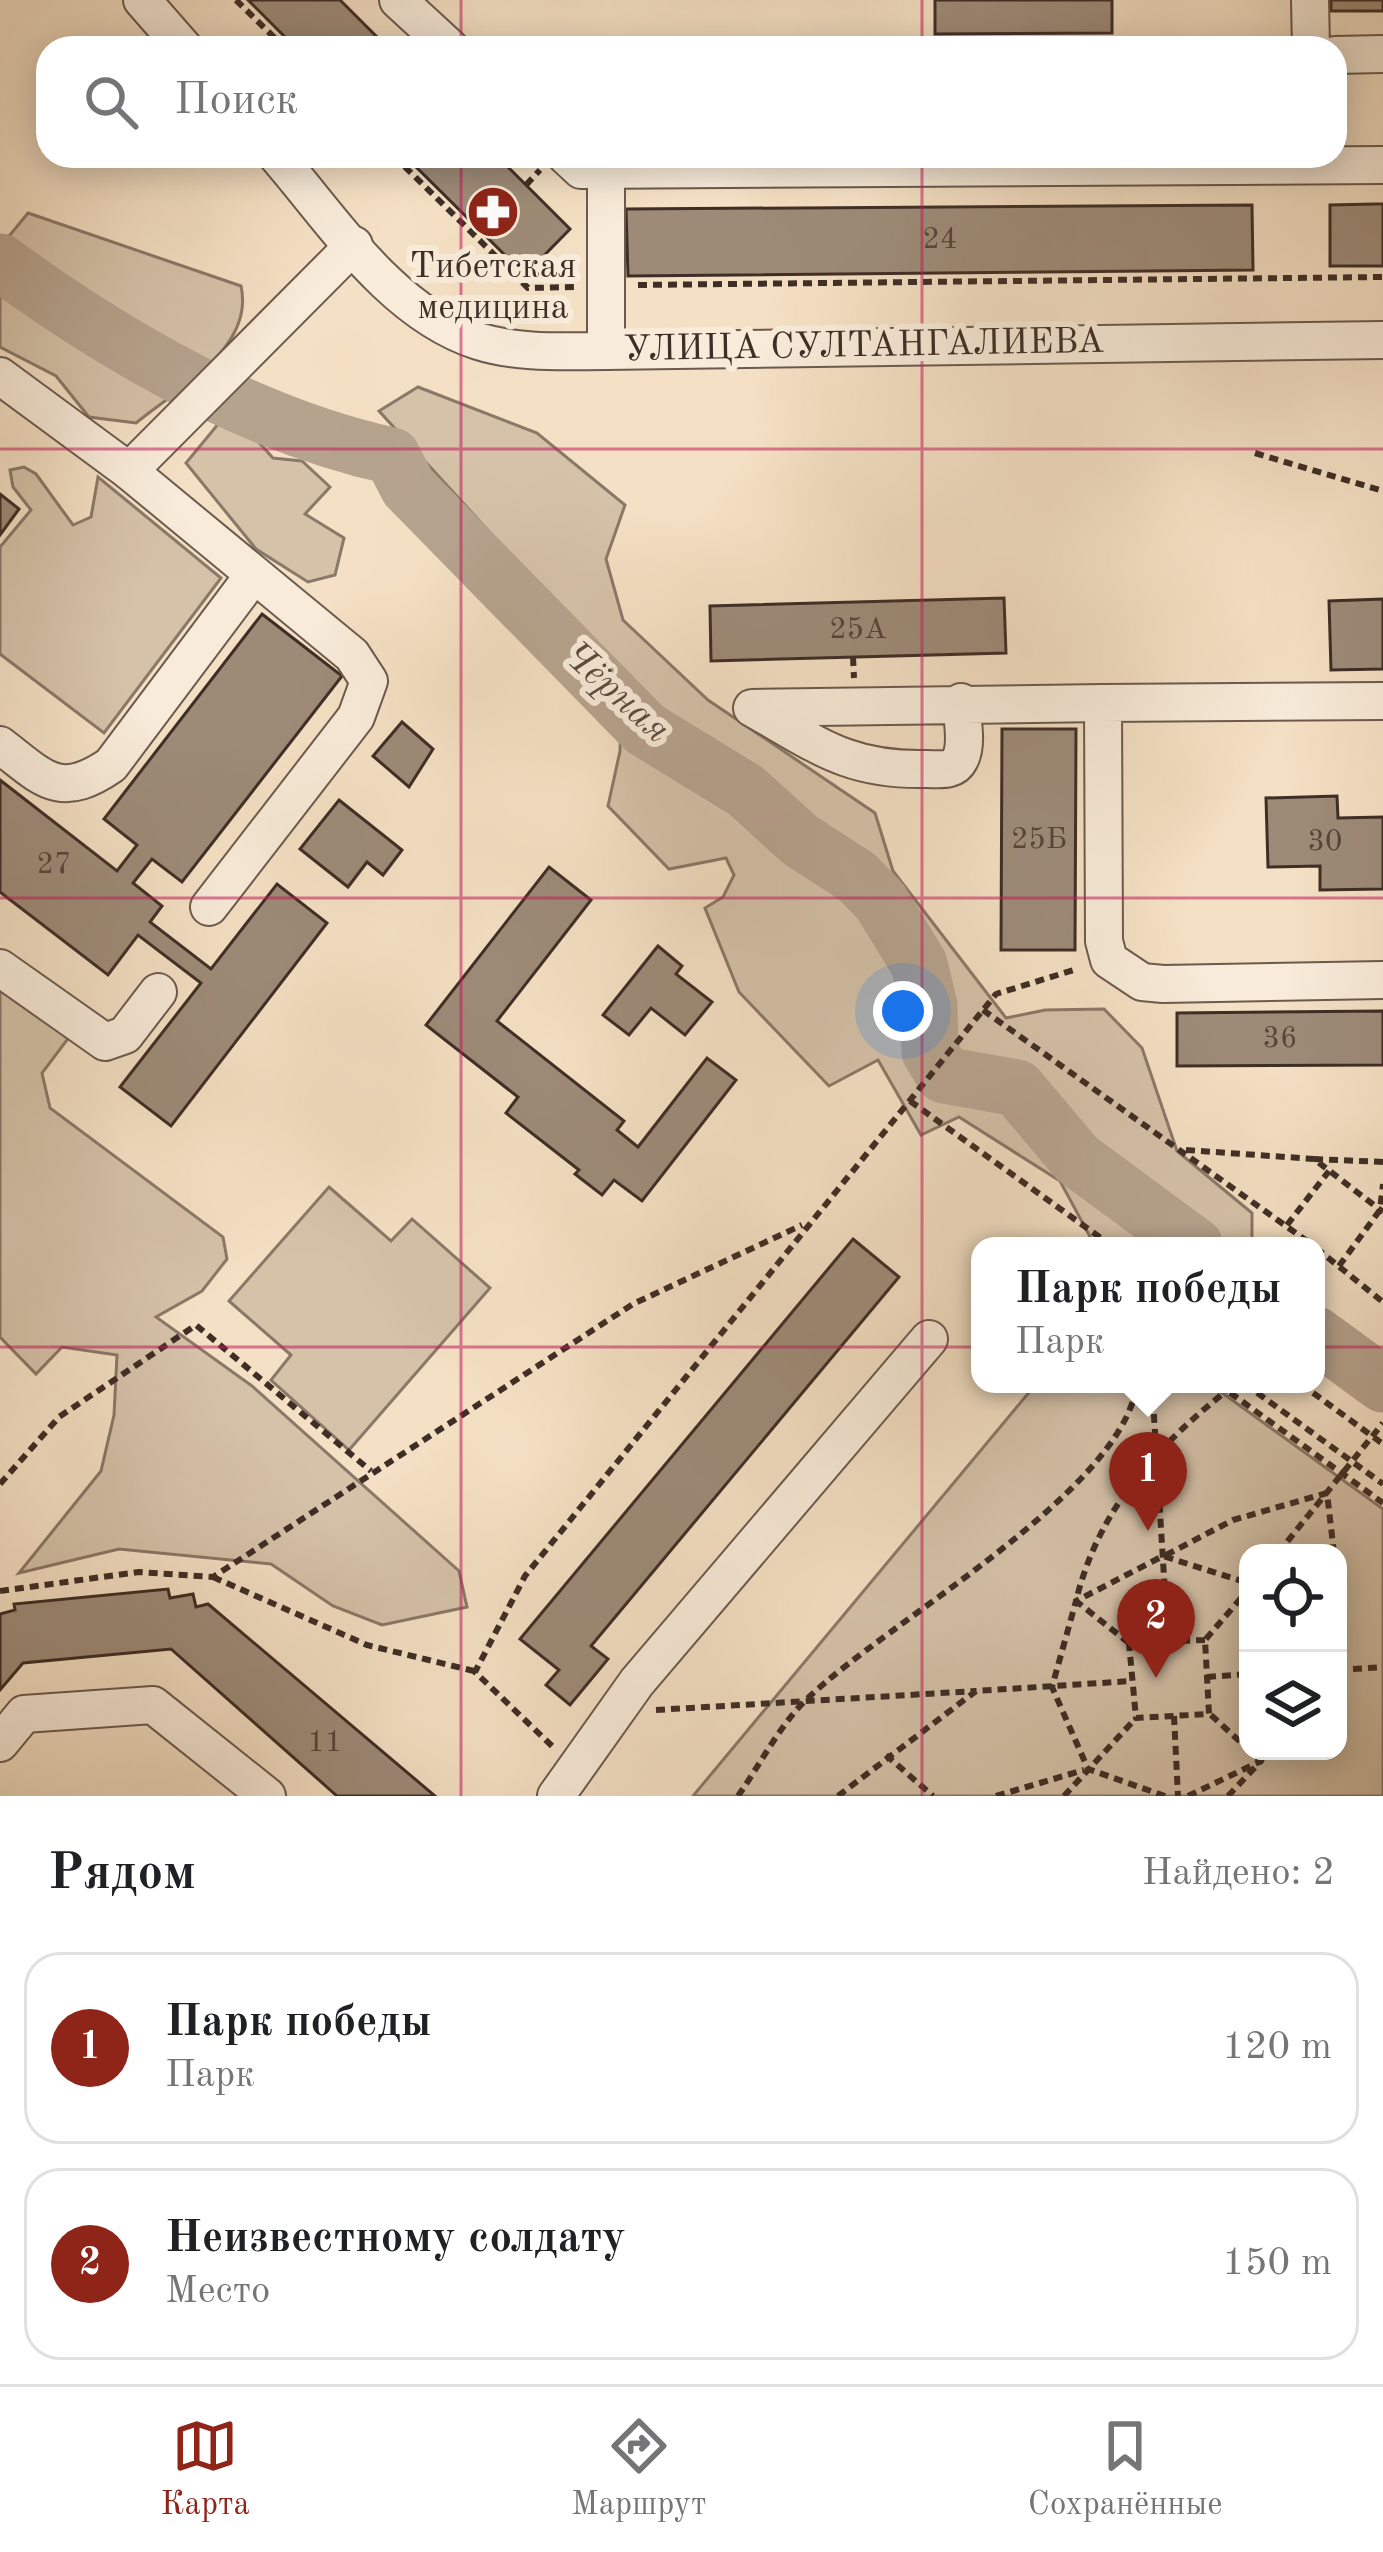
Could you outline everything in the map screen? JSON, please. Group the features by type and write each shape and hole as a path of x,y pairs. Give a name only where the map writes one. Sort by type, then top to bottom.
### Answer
{"street":[{"path":"142,0 174,36"},
{"path":"398,0 437,36"},
{"path":"1310,0 1311,36"},
{"path":"1347,55 1383,54"},
{"path":"1347,163 1383,165"},
{"name":"УЛИЦА СУЛТАНГАЛИЕВА","path":"287,168 354,245 424,313 479,341 606,351 1383,340"},
{"path":"579,168 763,168"},
{"path":"606,170 606,351"},
{"path":"129,472 354,245"},
{"path":"0,376 129,472 352,655 369,681 356,717 209,907"},
{"path":"0,745 47,781 67,786 90,780 111,765 252,577"},
{"path":"961,702 963,750 948,769 883,770 856,764 752,708 961,702 1383,701"},
{"path":"1102,703 1109,960 1142,982 1163,984 1383,980"},
{"path":"0,968 105,1042 125,1035 158,992"},
{"path":"565,1782 616,1712 929,1339"},
{"path":"0,1743 24,1714 153,1705 267,1796"}],"path":[{"path":"236,0 273,36"},
{"path":"406,168 528,288 1383,277"},
{"path":"1256,453 1383,491"},
{"path":"475,1672 525,1576 996,994 1109,960"},
{"path":"983,1010 1302,1237"},
{"path":"910,1101 1099,1237"},
{"path":"1181,1150 1383,1162"},
{"path":"1314,1159 1381,1211"},
{"path":"1287,1226 1329,1171"},
{"path":"1340,1265 1381,1211 1383,1184"},
{"path":"213,1577 633,1304 806,1224"},
{"path":"1325,1254 1383,1302"},
{"path":"0,1484 59,1417 196,1325 371,1472"},
{"path":"738,1796 804,1701 982,1565 1088,1470 1130,1416 1135,1393"},
{"path":"1152,1393 1168,1641"},
{"path":"1088,1769 1052,1687 1102,1522 1156,1454 1224,1393"},
{"path":"1231,1393 1383,1503"},
{"path":"1258,1393 1383,1484"},
{"path":"1313,1393 1383,1444"},
{"path":"1285,1544 1383,1423"},
{"path":"1076,1601 1234,1520 1327,1492"},
{"path":"1327,1492 1333,1544"},
{"path":"1163,1556 1239,1583"},
{"path":"0,1591 139,1572 213,1577 368,1645 475,1672 565,1782"},
{"path":"1239,1597 1205,1640 1209,1714 1239,1741"},
{"path":"1076,1601 1129,1643 1205,1640"},
{"path":"1129,1643 1136,1718"},
{"path":"1347,1669 1383,1667"},
{"path":"1207,1677 1239,1675"},
{"path":"616,1712 1132,1682"},
{"path":"838,1796 976,1690"},
{"path":"1064,1796 1136,1718 1209,1714"},
{"path":"1174,1716 1178,1796"},
{"path":"886,1755 933,1796"},
{"path":"1188,1796 1261,1761"},
{"path":"1228,1796 1261,1761"},
{"path":"996,1796 1088,1769 1165,1796"}],"shaded area":[{"path":"28,213 241,286 242,308 225,348 136,423 89,417 56,376 0,347 0,247"},
{"path":"418,387 537,433 625,505 606,559 623,620 708,700 875,813 893,871 1006,1018 1045,1010 1104,1009 1142,1048 1177,1151 1252,1213 1252,1237 1090,1237 1060,1181 959,1117 921,1135 878,1060 829,1086 739,992 705,908 723,897 734,875 726,858 669,869 608,806 620,751 622,677 379,411"},
{"path":"219,423 253,436 273,458 302,461 330,487 305,514 344,538 335,575 308,582 256,549 186,463"},
{"path":"24,467 36,474 73,525 91,517 98,477 221,578 104,733 0,654 0,547 31,510 13,487 10,470"},
{"path":"0,970 76,1028 42,1073 50,1108 223,1237 227,1259 202,1291 156,1317 252,1386 459,1571 467,1607 382,1625 333,1606 271,1564 119,1549 19,1573 101,1471 114,1415 117,1355 62,1347 36,1374 0,1337"},
{"path":"329,1187 391,1241 412,1219 490,1288 349,1450 271,1380 291,1355 229,1301"},
{"path":"1029,1393 1222,1393 1383,1509 1383,1796 693,1796"}],"building":[{"path":"248,0 340,0 376,36 284,36"},
{"path":"935,0 1112,0 1112,33 935,34"},
{"path":"1331,0 1383,0 1383,11 1331,11"},
{"path":"417,168 509,168 570,229 525,275"},
{"path":"1383,204 1383,266 1330,266 1330,205"},
{"path":"1252,205 1253,270 628,276 626,209"},
{"path":"0,494 19,509 0,535"},
{"path":"1004,598 1006,653 711,661 710,606"},
{"path":"1383,599 1383,669 1331,670 1329,601"},
{"path":"262,614 342,676 182,882 152,859 133,883 162,906 150,922 211,969 277,884 327,923 171,1126 120,1087 201,983 138,935 108,975 0,892 0,780 117,871 137,845 104,819"},
{"path":"402,722 433,749 409,787 373,756"},
{"path":"1002,729 1076,729 1075,950 1001,950"},
{"path":"1337,796 1338,818 1383,817 1383,889 1320,890 1320,866 1268,867 1266,798"},
{"path":"339,800 402,850 383,875 367,862 348,887 300,849"},
{"path":"549,867 591,900 497,1021 624,1121 617,1130 638,1147 707,1058 736,1080 642,1201 614,1180 602,1195 575,1174 579,1170 506,1113 518,1097 426,1025"},
{"path":"658,946 682,966 676,974 712,1002 685,1035 651,1008 629,1035 603,1015"},
{"path":"1383,1011 1383,1065 1177,1066 1177,1013"},
{"path":"853,1239 899,1277 591,1646 608,1659 570,1705 546,1685 559,1670 520,1639"},
{"path":"168,1589 170,1598 193,1594 196,1607 208,1604 435,1796 337,1796 171,1649 23,1663 0,1690 0,1614 15,1610 14,1604"}],"waterway":[{"name":"Чёрная","path":"0,262 90,324 186,379 287,425 392,456 408,487 645,729 746,791 800,840 857,877 881,902 919,964 929,1005 930,1052 944,1075 1017,1088 1077,1159 1183,1237"},
{"name":"Чёрная","path":"1325,1342 1383,1384"}],"place":[{"name":"Тибетская медицина","path":"493,212"},
{"name":"Парк победы","path":"1148,1531"},
{"name":"Неизвестному солдату","path":"1156,1678"}]}
